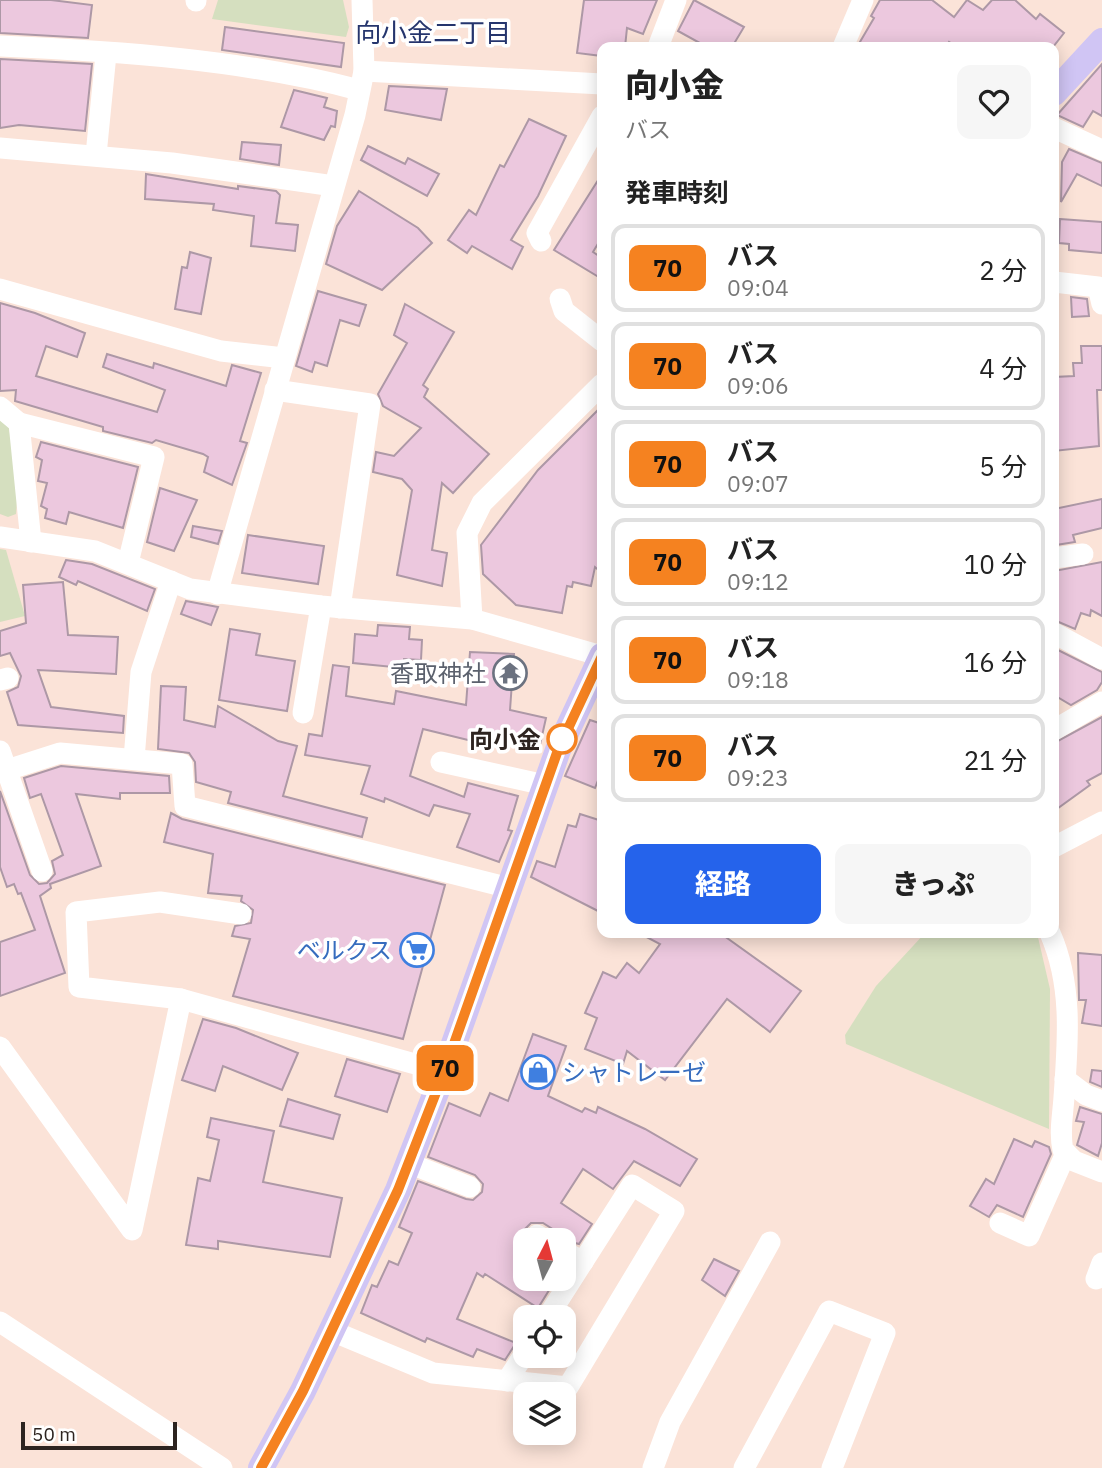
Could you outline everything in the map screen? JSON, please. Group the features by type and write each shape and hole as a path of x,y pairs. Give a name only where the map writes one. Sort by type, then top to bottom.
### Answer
{"main road":[{"path":"1059,88 1102,41"},
{"path":"261,1468 332,1331 408,1163 444,1072 545,785 582,693 597,665"}],"street":[{"path":"217,594 362,81 362,0"},
{"path":"660,42 676,0"},
{"path":"844,42 863,0"},
{"path":"0,46 251,68 316,79 597,84"},
{"path":"96,155 106,54"},
{"path":"541,242 537,233 597,125"},
{"path":"1059,130 1102,150"},
{"path":"0,148 96,155 334,186"},
{"path":"1059,283 1098,287 1102,303"},
{"path":"0,289 221,351 284,358"},
{"path":"560,299 564,311 597,337"},
{"path":"471,619 467,533 482,503 597,389"},
{"path":"275,390 370,404 330,607 303,713"},
{"path":"0,407 19,423 154,457 128,563"},
{"path":"19,423 31,542"},
{"path":"0,537 95,551 171,582 217,594 471,619 597,655"},
{"path":"1059,557 1083,554"},
{"path":"134,759 141,672 171,582"},
{"path":"1059,636 1102,659"},
{"path":"1059,727 1102,702"},
{"path":"42,871 4,761 60,753 182,764 185,806 510,888"},
{"path":"440,762 545,785"},
{"path":"1059,844 1102,822"},
{"path":"241,914 160,902 76,912 79,987 181,999 444,1072"},
{"path":"1051,938 1061,958 1066,991 1068,1040 1061,1143 1074,1161 1102,1172"},
{"path":"0,1046 132,1230 181,999"},
{"path":"1065,1079 1086,1095 1102,1101"},
{"path":"1000,1223 1030,1236 1066,1153"},
{"path":"408,1163 470,1187"},
{"path":"332,1331 433,1373 568,1387 674,1211 632,1185 555,1305"},
{"path":"653,1468 670,1422 770,1242"},
{"path":"576,1258 583,1262"},
{"path":"744,1468 829,1311 885,1333 832,1468"},
{"path":"0,1322 222,1468"},
{"path":"507,1381 515,1368"}],"green space":[{"path":"218,0 343,0 349,27 346,37 212,19"},
{"path":"0,418 7,419 19,477 16,514 8,517 0,514"},
{"path":"0,549 6,550 25,616 0,622"},
{"path":"920,938 1038,938 1050,989 1049,1129 846,1044 845,1035 876,986"}],"building":[{"path":"0,0 51,0 92,5 88,38 0,33"},
{"path":"584,0 657,0 643,34 627,28 626,42 597,42 597,55 577,53"},
{"path":"694,0 744,27 735,42 698,42 678,31"},
{"path":"880,0 932,0 954,17 967,0 983,10 992,0 1015,0 1036,19 1040,14 1064,33 1057,42 860,42 874,18 871,16"},
{"path":"225,27 344,43 341,67 222,50"},
{"path":"0,59 92,64 85,131 19,125 0,128"},
{"path":"1102,64 1102,116 1093,111 1083,127 1059,116"},
{"path":"389,86 447,89 441,120 385,110"},
{"path":"294,90 327,98 324,107 337,111 335,127 331,126 324,140 281,127"},
{"path":"529,119 566,136 538,196 511,240 523,247 512,269 472,246 467,253 448,240 469,210 476,215 500,165 504,167"},
{"path":"242,142 281,145 279,165 240,159"},
{"path":"368,146 405,164 408,158 439,174 427,196 361,160"},
{"path":"1069,149 1102,163 1102,186 1077,174 1061,202 1062,162"},
{"path":"146,174 238,189 238,186 276,191 280,195 276,223 298,225 295,251 251,246 254,216 213,210 214,204 145,199"},
{"path":"597,182 597,245 593,252 597,255 597,276 554,250"},
{"path":"359,191 418,228 432,243 382,290 326,264 337,226"},
{"path":"1060,219 1102,222 1102,253 1069,250 1069,244 1059,243"},
{"path":"190,252 211,258 201,314 175,309 182,267 187,268"},
{"path":"318,291 366,305 359,326 340,320 327,366 315,362 312,372 296,366"},
{"path":"1071,297 1087,299 1089,316 1072,317"},
{"path":"0,303 35,313 85,333 77,357 46,346 36,376 157,412 165,390 103,367 107,354 153,368 154,363 226,386 232,365 261,373 240,441 247,443 232,485 204,472 208,457 203,454 156,440 152,443 103,431 103,427 15,401 16,390 0,391"},
{"path":"405,304 454,332 423,385 428,389 424,397 489,454 453,493 442,483 432,550 447,553 442,586 397,575 412,490 402,479 373,472 376,452 394,456 421,428 383,406 378,394 407,343 394,335"},
{"path":"1081,346 1102,346 1102,390 1097,390 1099,446 1059,450 1059,377 1074,376 1073,363 1082,363"},
{"path":"597,411 597,569 595,567 591,586 573,582 572,587 567,586 562,613 516,605 483,574 481,545 538,470"},
{"path":"41,442 138,467 123,528 69,512 66,524 45,518 47,509 41,506 47,483 38,481 42,460 36,457"},
{"path":"160,488 197,500 174,551 147,542"},
{"path":"1102,499 1102,528 1073,535 1075,542 1059,545 1059,508"},
{"path":"193,526 222,531 218,544 191,537"},
{"path":"248,535 324,546 318,584 242,573"},
{"path":"66,560 92,564 155,589 147,611 78,581 76,585 59,577"},
{"path":"1102,562 1102,616 1091,610 1090,616 1081,613 1075,629 1059,622 1059,570"},
{"path":"63,582 68,635 118,637 116,674 38,670 51,707 124,716 123,733 18,725 7,692 18,687 21,676 10,653 0,656 0,631 26,623 23,585"},
{"path":"186,601 218,607 211,625 181,614"},
{"path":"378,625 410,627 409,639 422,640 421,660 404,659 403,668 353,663 355,634 377,636"},
{"path":"230,629 260,634 256,655 295,661 287,711 219,700"},
{"path":"1059,650 1102,672 1102,682 1097,690 1071,705 1059,698"},
{"path":"470,652 514,654 510,710 546,718 539,749 515,743 468,740 423,729 410,776 464,797 468,783 518,796 508,830 512,831 499,862 457,847 470,814 434,805 429,816 385,798 384,802 361,794 370,766 305,755 309,734 322,736 333,665 349,667 346,696 394,704 396,691 466,705"},
{"path":"161,686 186,687 184,720 215,727 218,706 278,741 297,746 283,796 367,818 362,837 228,803 231,792 196,782 195,762 189,753 158,749"},
{"path":"1102,717 1102,773 1087,781 1090,785 1059,807 1059,740"},
{"path":"590,720 597,722 595,788 565,776"},
{"path":"61,766 169,776 170,793 120,793 120,799 76,794 101,866 50,884 51,888 40,896 65,973 0,996 0,942 35,930 21,893 18,894 14,884 7,887 0,867 0,791 30,875 39,884 47,883 55,874 52,861 63,855 41,794 30,798 24,778"},
{"path":"171,813 182,819 445,885 403,1039 233,996 250,939 232,936 235,926 251,923 253,910 241,901 242,896 208,893 213,854 164,842"},
{"path":"580,814 597,819 597,910 531,877 537,861 555,867 568,825 576,827"},
{"path":"649,938 727,938 801,991 770,1032 727,999 665,1080 627,1051 623,1064 585,1049 597,1018 585,1013 603,972 616,978 627,963 639,973 660,944"},
{"path":"1078,953 1102,955 1102,1026 1082,1023 1086,1000 1079,1000"},
{"path":"203,1019 236,1028 298,1053 282,1090 223,1066 215,1091 182,1080"},
{"path":"533,1034 566,1046 548,1096 582,1112 585,1108 596,1113 598,1107 645,1129 697,1159 680,1186 634,1161 613,1189 583,1169 561,1203 592,1224 579,1244 576,1243 576,1228 551,1228 543,1223 531,1223 526,1228 513,1228 513,1292 485,1274 483,1277 477,1273 457,1319 513,1342 513,1348 505,1360 477,1349 473,1357 427,1338 425,1342 361,1313 372,1285 377,1287 389,1261 398,1265 412,1233 399,1227 418,1181 466,1199 473,1200 482,1192 483,1184 475,1175 428,1157 449,1103 480,1116 490,1093 508,1101"},
{"path":"347,1059 400,1074 387,1112 335,1096"},
{"path":"1092,1070 1102,1071 1102,1087 1090,1082"},
{"path":"288,1099 340,1115 333,1139 280,1126"},
{"path":"1080,1107 1102,1114 1102,1143 1098,1156 1077,1145 1084,1122 1076,1121"},
{"path":"211,1118 274,1131 263,1182 342,1198 330,1257 218,1241 218,1249 186,1245 198,1178 210,1181 219,1140 207,1137"},
{"path":"1014,1139 1032,1147 1035,1141 1049,1147 1051,1154 1023,1217 997,1205 989,1217 970,1206 986,1179 994,1184"},
{"path":"714,1259 739,1271 725,1296 702,1280"},
{"path":"513,1292 548,1292 540,1305 533,1305"}],"bus line":[{"name":"70","path":"261,1468 303,1391 398,1190 444,1072 558,750 597,665"}],"place":[{"name":"香取神社","path":"510,673"},
{"name":"向小金","path":"562,739"},
{"name":"ベルクス","path":"417,950"},
{"name":"シャトレーゼ","path":"538,1072"}],"district":[{"name":"向小金二丁目","path":"433,32"}]}
